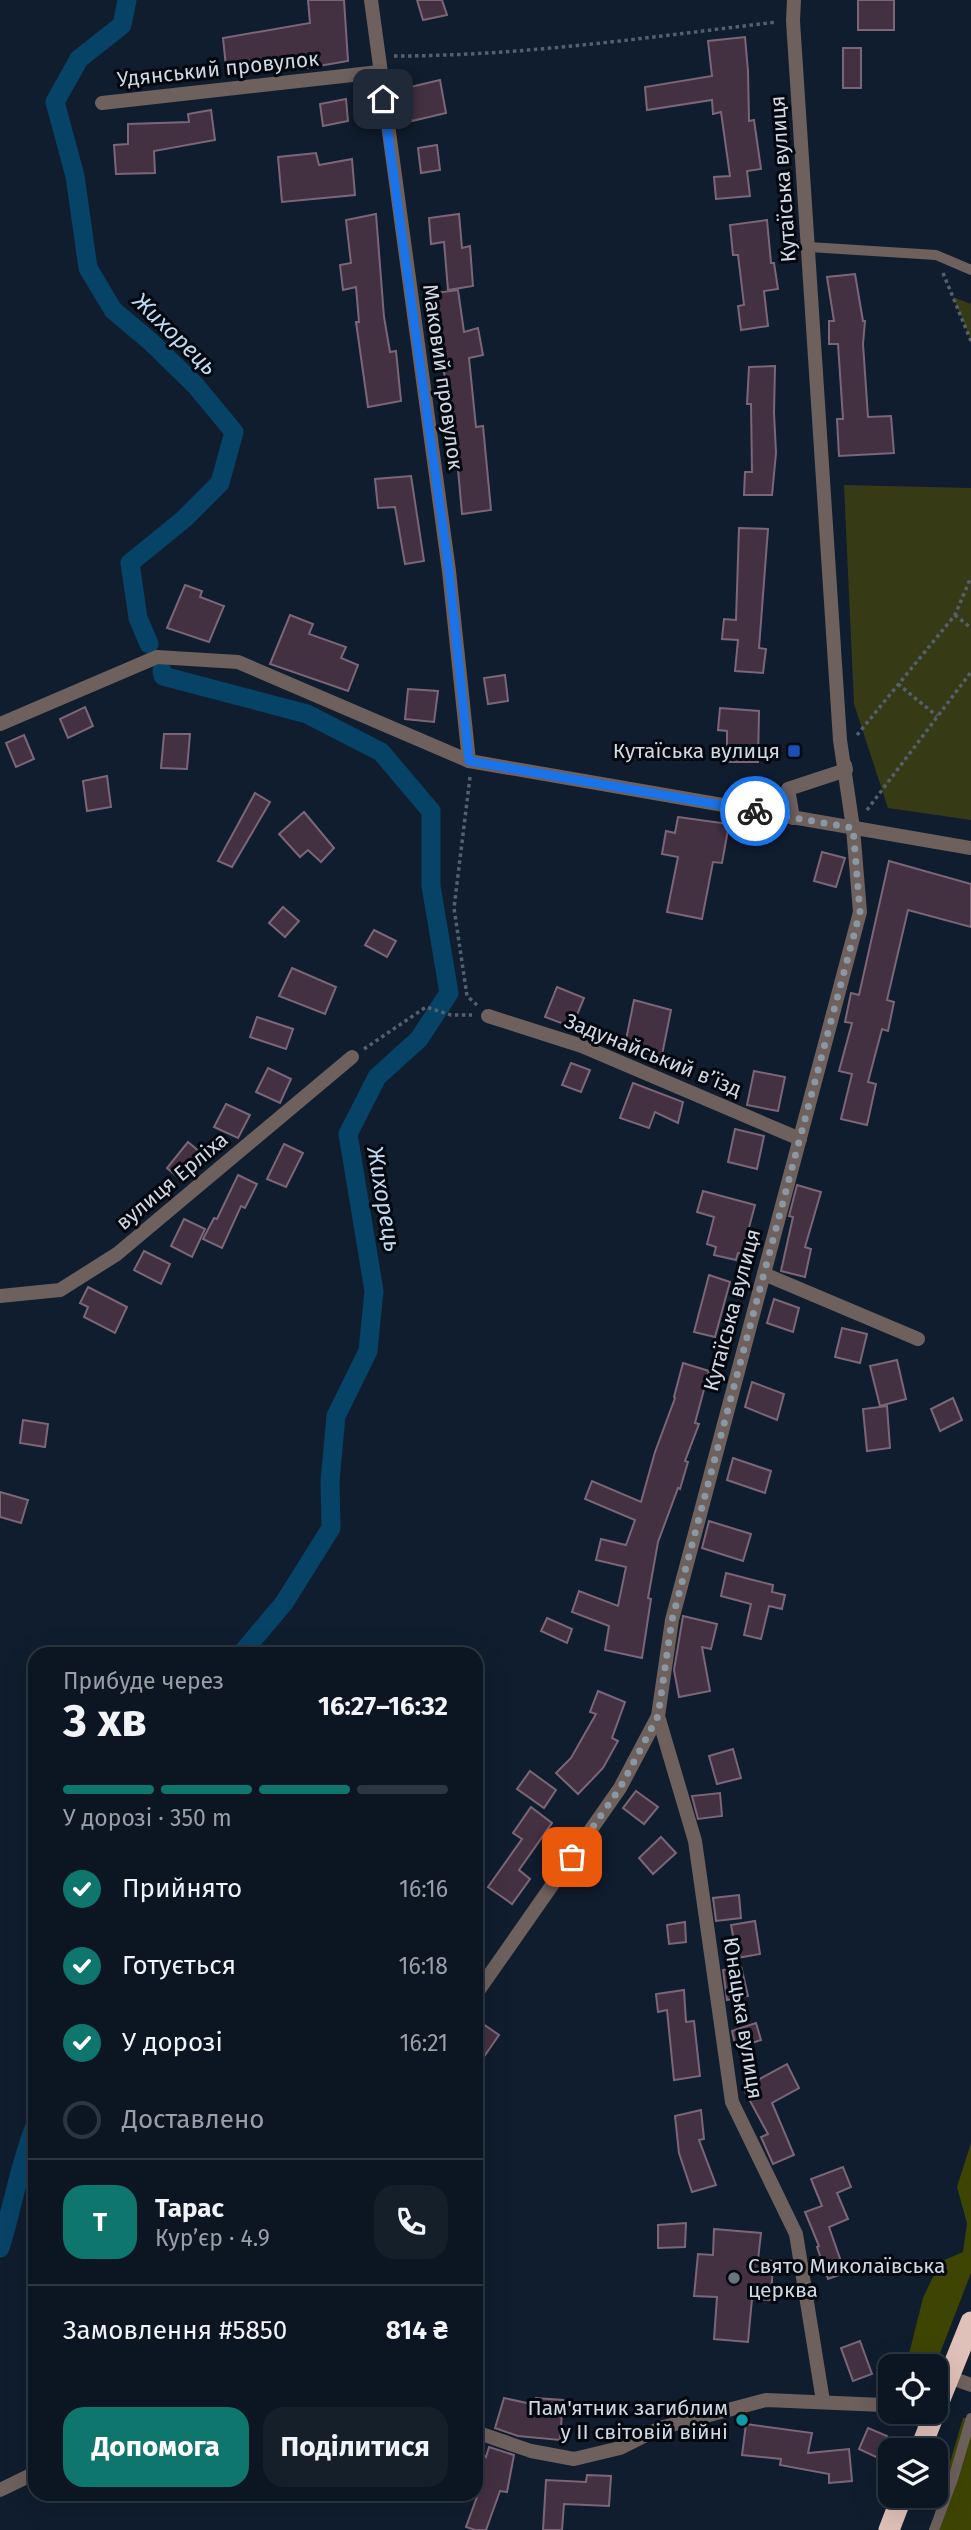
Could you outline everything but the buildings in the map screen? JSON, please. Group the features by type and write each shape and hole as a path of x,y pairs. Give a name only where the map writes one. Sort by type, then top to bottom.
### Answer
{"highway":[{"path":"949,2377 971,2322"},
{"path":"889,2530 897,2508"}],"street":[{"name":"Маковий провулок","path":"370,0 449,571 469,761"},
{"name":"Кутаїська вулиця","path":"483,1984 620,1788 658,1716 672,1620 860,912 853,828 842,752 793,21 794,0"},
{"name":"Удянський провулок","path":"102,103 379,72"},
{"path":"0,724 157,657 238,662 469,761 971,848"},
{"path":"793,818 788,789 846,771 842,752"},
{"name":"Задунайський в’їзд","path":"488,1016 582,1046 800,1139"},
{"name":"вулиця Ерліха","path":"0,1296 60,1290 117,1254 352,1057"},
{"path":"764,1274 918,1339"},
{"name":"Юнацька вулиця","path":"658,1716 695,1841 733,2102 796,2234 823,2401"},
{"path":"949,2377 971,2385"},
{"path":"483,2434 531,2451 573,2459 620,2448 660,2428 766,2400 878,2405"},
{"path":"0,2490 28,2476"}],"lane":[{"path":"809,247 936,255 971,270"},
{"path":"934,2530 971,2418"}],"path":[{"path":"378,55 443,56 528,50 793,21"},
{"path":"936,255 971,341"},
{"path":"842,752 955,615 971,577"},
{"path":"955,615 971,628"},
{"path":"853,828 971,672"},
{"path":"898,684 937,716"},
{"path":"469,761 470,784 454,908 467,996 488,1016"},
{"path":"352,1057 426,1007 451,1015 488,1016"}],"green space":[{"path":"953,297 971,304 971,340"},
{"path":"844,485 971,488 971,820 888,808 854,704"},
{"path":"971,2143 971,2273 940,2354 909,2354 923,2298 940,2262 963,2252 967,2223 957,2187"},
{"path":"963,2418 971,2418 971,2530 930,2530 936,2508 948,2508 948,2469"}],"waterway":[{"name":"Жихорець","path":"127,0 122,25 79,59 55,102 75,176 88,268 113,310 196,386 234,432 220,483 184,519 130,563 138,618 149,644"},
{"name":"Жихорець","path":"162,671 163,676 307,714 381,752 431,811 431,886 449,993 419,1039 377,1077 348,1134 374,1291 368,1351 336,1416 330,1481 331,1528 284,1603 247,1647"},
{"name":"Жихорець","path":"0,2248 28,2147"}],"way so far":[{"path":"572,1857 620,1788 658,1716 672,1620 860,912 853,828 755,811"}],"place":[{"name":"Кутаїська вулиця","path":"794,751"},
{"name":"Свято Миколаївська церква","path":"734,2278"},
{"name":"Пам'ятник загиблим у II світовій війні","path":"742,2420"}],"route":[{"path":"383,99 449,571 469,761 755,811"}]}
